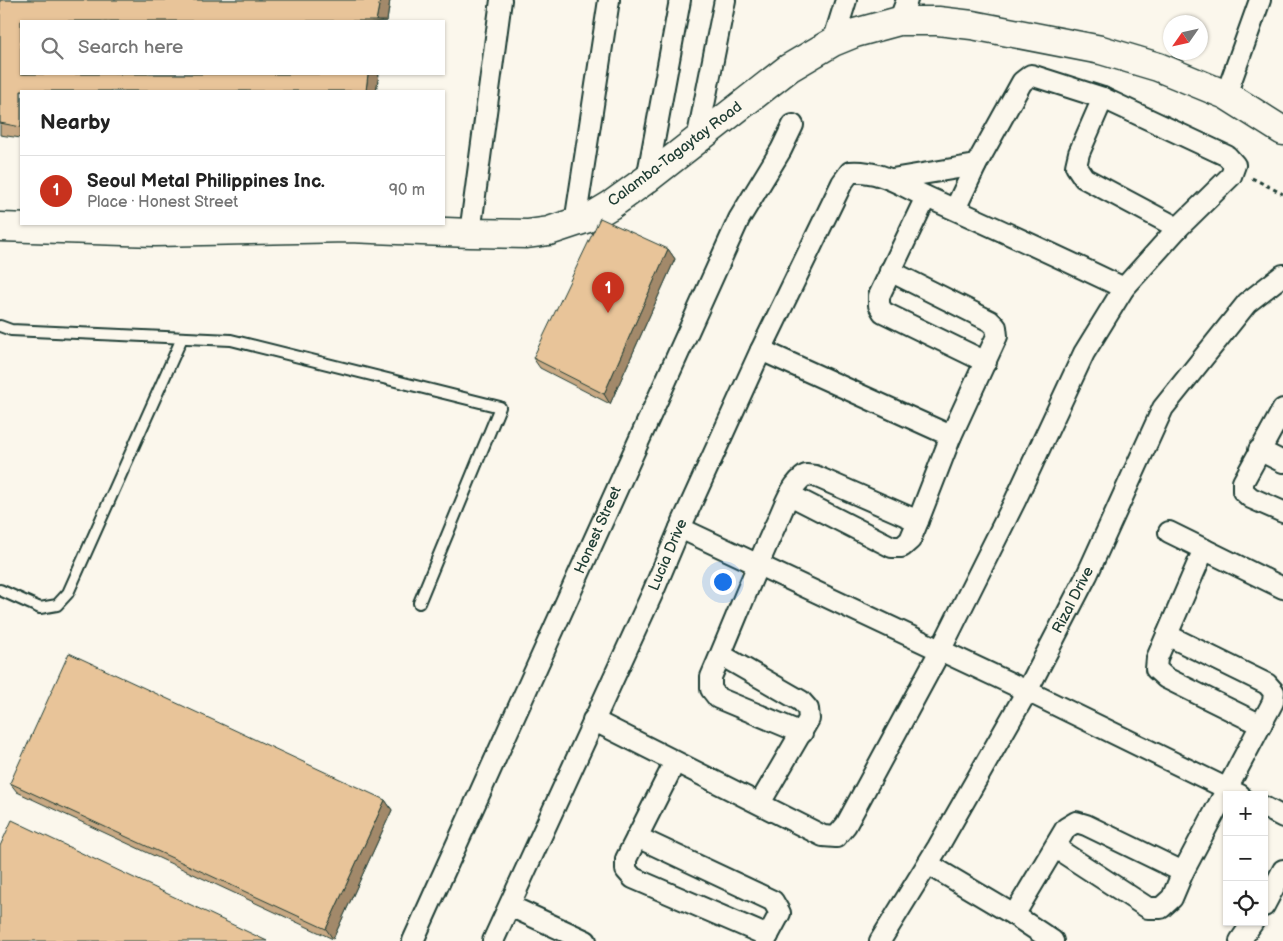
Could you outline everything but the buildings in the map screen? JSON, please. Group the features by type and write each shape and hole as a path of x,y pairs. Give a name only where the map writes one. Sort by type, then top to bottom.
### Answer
{"main road":[{"name":"Calamba-Tagaytay Road","path":"0,228 155,232 349,228 527,234 549,231 575,223 604,209 648,179 789,68 833,42 903,11 938,21 972,25 1102,50 1158,67 1226,95 1283,131"}],"street":[{"path":"470,233 501,0"},
{"path":"575,223 609,0"},
{"path":"648,179 680,0"},
{"path":"697,140 725,0"},
{"path":"833,42 846,0"},
{"path":"1226,95 1260,0"},
{"path":"593,720 822,836 836,837 846,824 940,651 1015,501 1084,353 1124,288 1178,228 1231,176 1235,165 1227,156 1103,98 1031,75 1022,82 954,209"},
{"path":"1103,98 1079,153 1076,166 1084,178 1178,228"},
{"name":"Honest Street","path":"413,941 739,219 781,150 793,125"},
{"path":"892,179 976,165"},
{"name":"Lucia Drive","path":"494,941 761,350 842,183 850,172 862,172 892,179"},
{"path":"892,179 926,197 1124,288"},
{"path":"926,197 879,296 879,305 883,312 986,362"},
{"path":"790,495 892,547 902,547 910,540 951,436 997,336 996,327 990,321 890,271"},
{"name":"Rizal Drive","path":"880,941 928,864 1027,691 1086,575 1163,408 1247,303 1283,275"},
{"path":"761,350 951,436"},
{"path":"1283,409 1243,482 1243,491 1251,498 1283,512"},
{"path":"1259,450 1283,462"},
{"path":"802,733 718,698 711,689 712,677 757,565 790,495 799,479 806,475 815,476 918,521"},
{"path":"680,528 1027,691 1232,791"},
{"path":"1169,532 1283,588"},
{"path":"1204,549 1157,658 1156,669 1166,678 1261,725"},
{"path":"1167,635 1267,684 1274,692 1273,702 1261,725 1234,791"},
{"path":"721,656 801,701 808,709 809,718 802,733 760,803"},
{"path":"637,838 773,901 780,913 766,939 633,878 626,870 626,859 675,762"},
{"path":"1056,848 1148,908 1161,908 1172,898 1183,872 1223,809"},
{"path":"1268,809 1283,817"},
{"path":"1014,915 1056,848 1066,828 1076,822 1086,825 1183,872"},
{"path":"928,864 1054,941"},
{"path":"1268,898 1283,870"},
{"path":"510,906 586,941"},
{"path":"1240,941 1250,926"}],"lane":[{"path":"0,326 11,330 231,340 500,407 419,602"},
{"path":"0,590 40,608 57,605 68,593 182,338"}],"path":[{"path":"1233,169 1283,194"}],"place":[{"name":"Seoul Metal Philippines Inc.","path":"608,313"}]}
